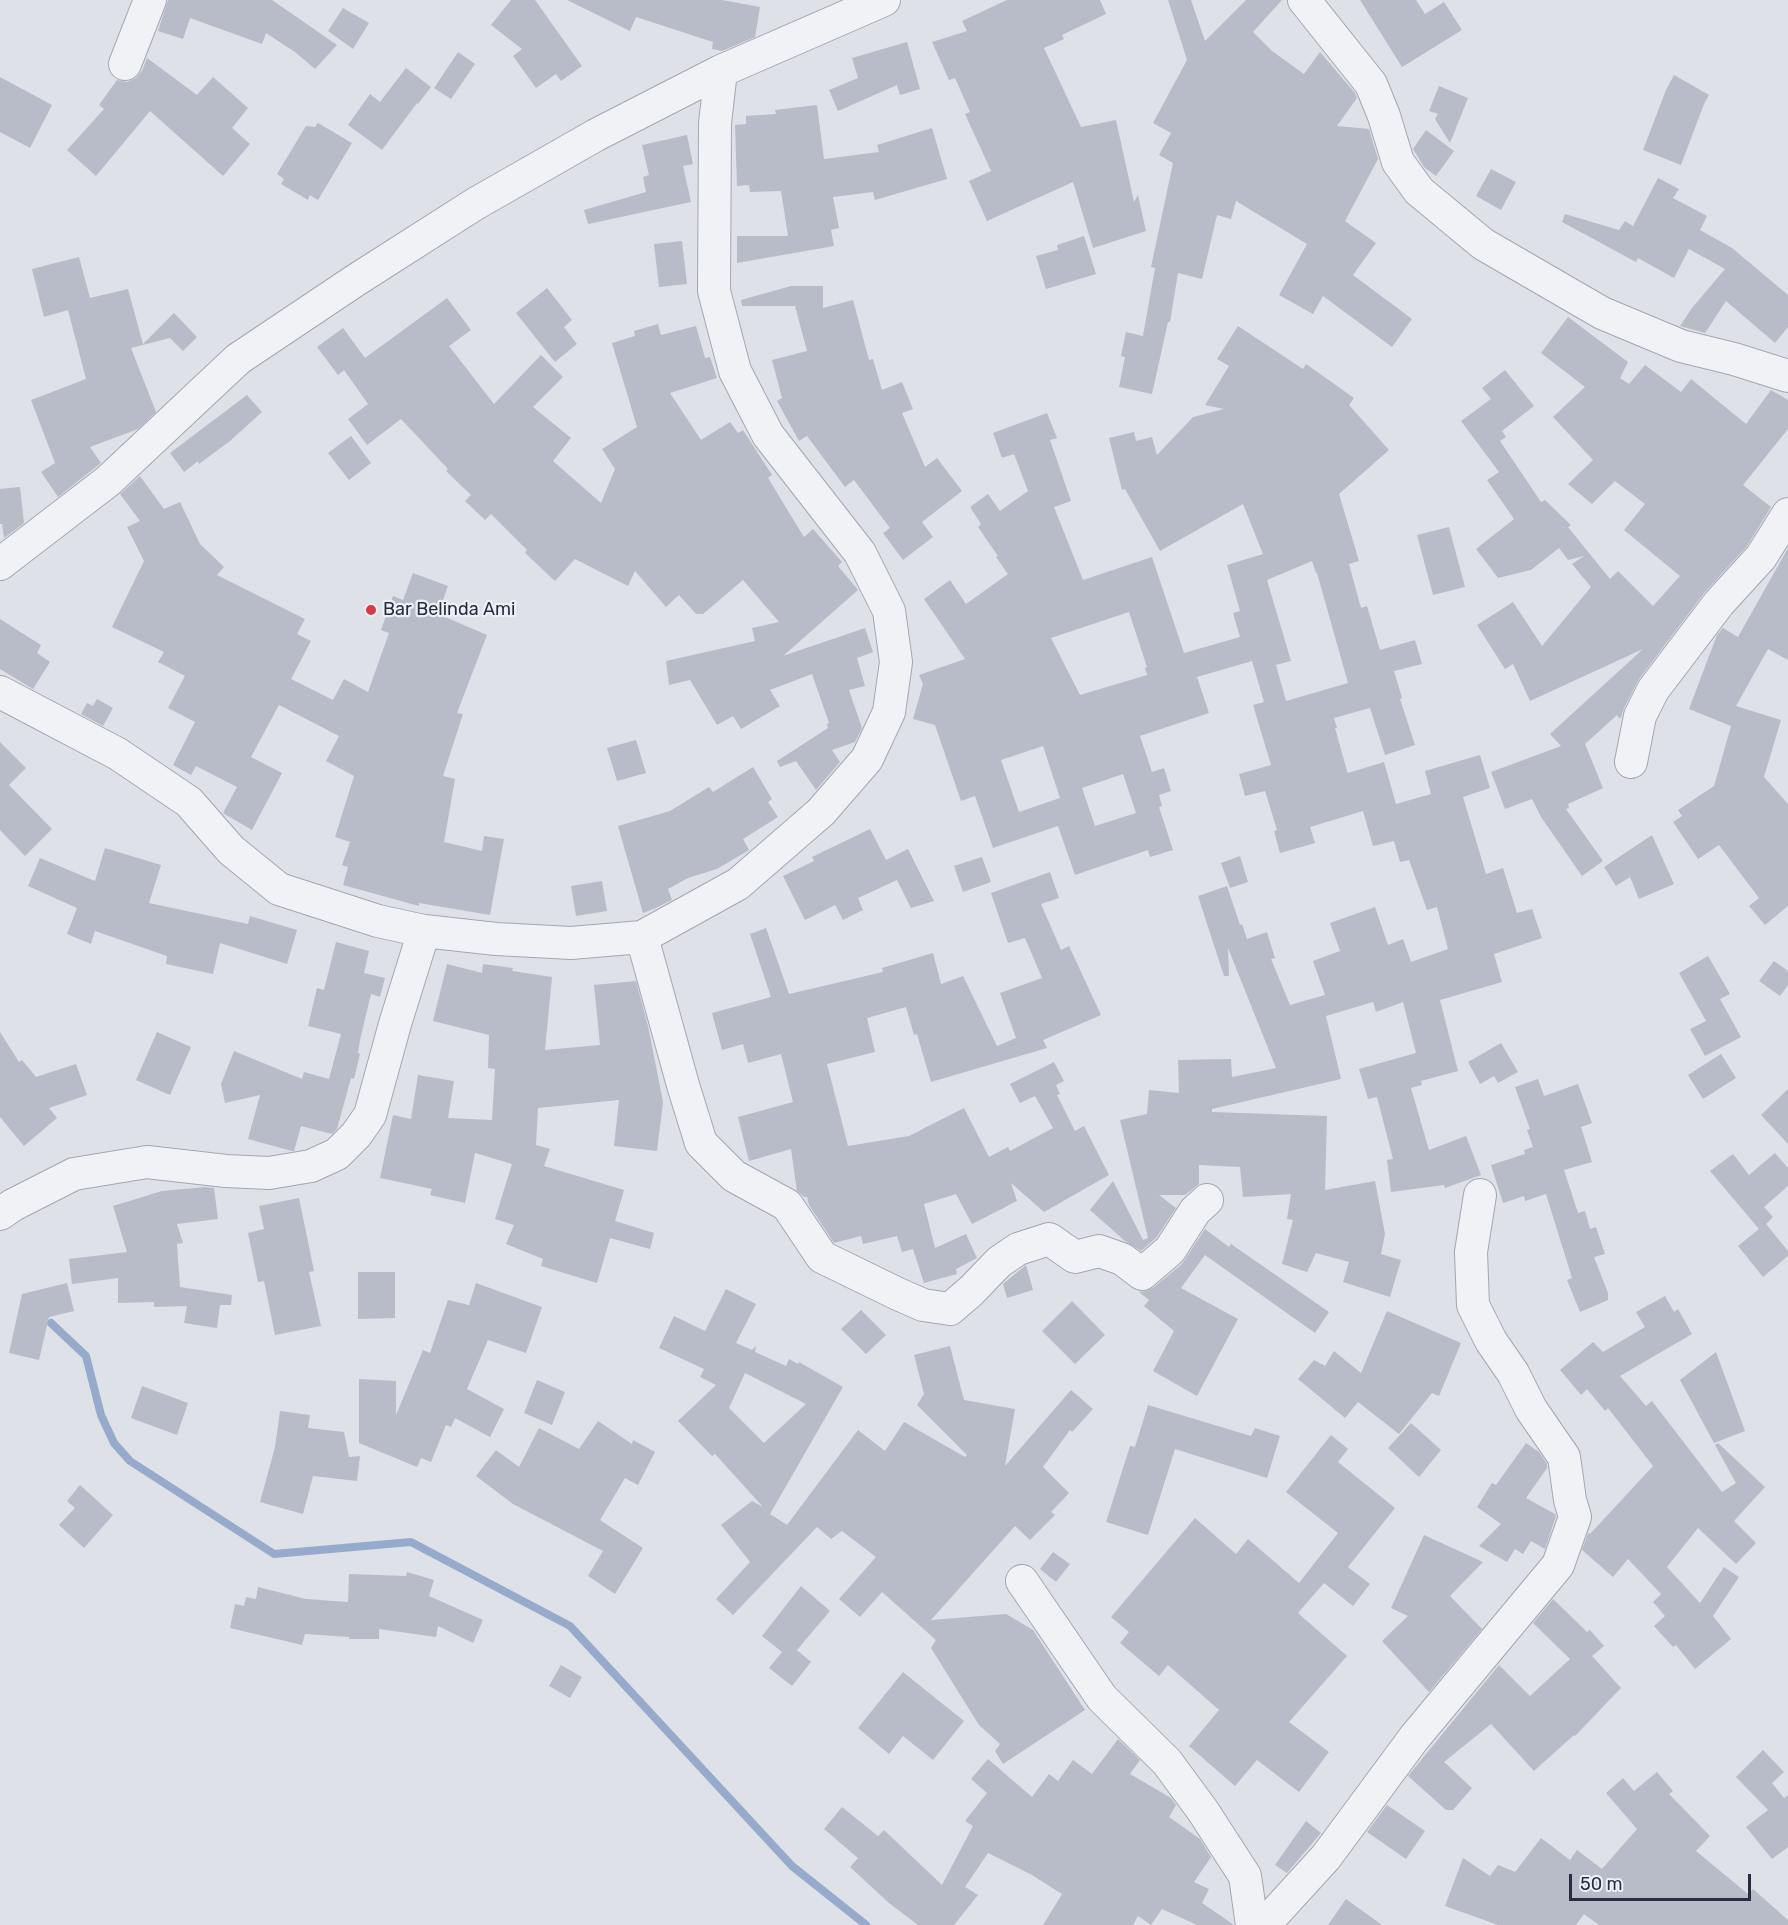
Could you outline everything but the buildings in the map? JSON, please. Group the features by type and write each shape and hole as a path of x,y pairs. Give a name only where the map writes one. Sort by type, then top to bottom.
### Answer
{"street":[{"path":"125,64 150,0"},
{"path":"0,564 108,481 238,359 475,204 596,135 721,71 884,0"},
{"path":"1304,0 1371,84 1384,116 1398,162 1419,191 1483,244 1602,313 1681,346 1788,376"},
{"path":"0,692 118,754 189,802 231,849 279,889 378,921 424,931 496,939 571,943 642,937 738,884 821,812 867,759 889,712 896,662 889,611 860,553 768,435 735,371 714,291 714,123 721,71"},
{"path":"1631,762 1640,716 1653,690 1719,603 1761,557 1788,514"},
{"path":"0,1215 13,1205 74,1174 147,1161 269,1173 311,1166 337,1154 356,1135 370,1115 424,931"},
{"path":"642,937 701,1143 734,1176 787,1205 822,1257 898,1294 923,1305 950,1309 999,1262 1018,1249 1049,1239 1075,1257 1099,1251 1122,1259 1142,1274 1170,1250 1195,1211 1207,1200"},
{"path":"1264,1925 1326,1857 1414,1738 1558,1564 1575,1517 1570,1500 1564,1457 1531,1409 1513,1373 1491,1341 1473,1305 1471,1252 1480,1195"},
{"path":"1022,1581 1102,1698 1167,1762 1203,1811 1245,1876 1252,1925"}],"waterway":[{"path":"51,1323 86,1356 101,1415 114,1443 130,1461 274,1554 411,1542 570,1626 792,1866 866,1925"}],"place":[{"name":"Bar Belinda Ami","path":"371,610"}]}
